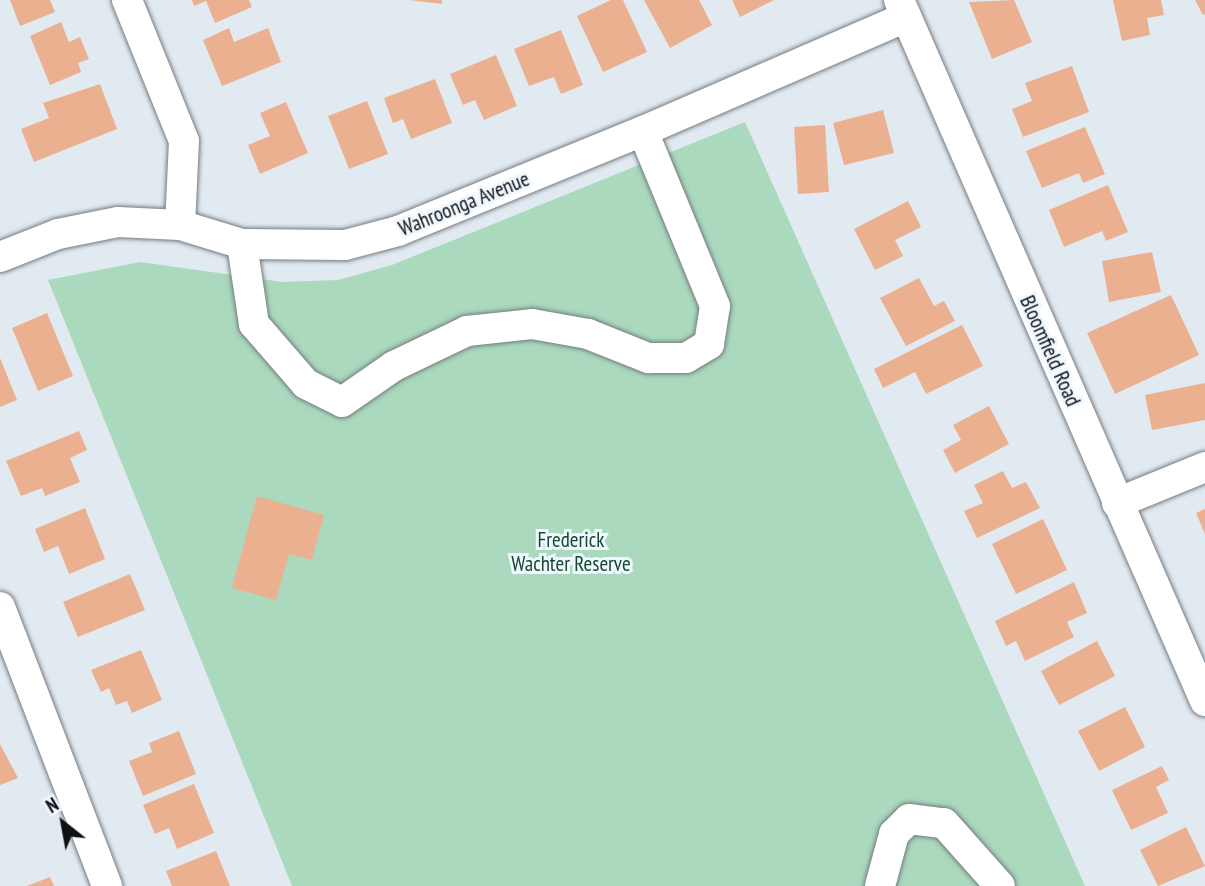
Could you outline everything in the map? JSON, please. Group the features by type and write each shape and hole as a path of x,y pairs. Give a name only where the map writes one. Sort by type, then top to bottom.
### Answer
{"street":[{"path":"127,0 184,141 180,225"},
{"name":"Wahroonga Avenue","path":"0,257 87,227 180,225 242,244 345,245 398,231 643,131 902,9"},
{"name":"Bloomfield Road","path":"902,9 1205,701"},
{"path":"242,244 254,324 306,384 342,402 394,366 467,331 532,324 587,334 648,358 686,358 709,344 715,306 643,131"},
{"path":"1117,503 1205,467"},
{"path":"0,607 9,654 107,886"},
{"path":"880,886 894,834 909,819 944,822 1000,886"}],"green space":[{"name":"Frederick Wachter Reserve","path":"745,122 1085,886 292,886 48,280 140,262 282,282 338,280 392,265"}],"building":[{"path":"10,0 50,0 55,12 20,26"},
{"path":"192,0 249,0 252,7 215,23 206,1 194,6"},
{"path":"409,0 442,0 442,4"},
{"path":"611,0 623,0 647,52 603,72 577,16"},
{"path":"644,0 699,0 712,25 670,48"},
{"path":"732,0 774,0 740,17"},
{"path":"1014,0 1032,42 992,59 969,2"},
{"path":"1113,0 1161,0 1164,15 1147,18 1150,35 1122,41"},
{"path":"1195,0 1205,0 1205,14 1203,15"},
{"path":"61,22 69,42 80,37 89,59 78,63 81,72 50,85 30,36"},
{"path":"229,28 234,42 268,28 281,62 222,86 203,40"},
{"path":"561,30 583,85 561,94 554,77 529,86 514,49"},
{"path":"496,55 517,106 484,120 475,100 463,105 450,74"},
{"path":"1072,66 1089,112 1023,137 1012,109 1032,101 1025,83"},
{"path":"435,79 452,123 411,139 403,119 393,123 384,98"},
{"path":"100,84 117,129 34,162 21,129 49,118 43,103"},
{"path":"367,101 388,154 349,169 328,116"},
{"path":"286,102 308,153 260,174 248,145 270,136 260,113"},
{"path":"883,110 894,153 844,165 833,123"},
{"path":"825,125 829,192 798,194 794,127"},
{"path":"1085,127 1105,174 1083,183 1079,173 1042,188 1026,151"},
{"path":"1108,185 1128,232 1106,241 1102,231 1064,247 1049,210"},
{"path":"908,201 921,227 895,240 903,256 875,270 854,229"},
{"path":"1152,252 1161,292 1109,302 1102,261"},
{"path":"919,278 934,306 944,301 955,321 906,346 880,298"},
{"path":"1171,295 1199,355 1115,394 1087,333"},
{"path":"47,313 73,376 38,391 12,328"},
{"path":"962,325 983,366 926,394 915,372 883,388 874,369"},
{"path":"0,358 17,400 0,407"},
{"path":"1205,383 1205,420 1152,430 1145,395"},
{"path":"989,406 1009,444 955,473 943,450 961,440 953,425"},
{"path":"79,431 87,450 70,458 80,482 45,496 42,488 21,496 6,461"},
{"path":"1003,471 1012,488 1026,482 1040,508 977,538 964,511 983,503 974,485"},
{"path":"257,496 324,515 312,560 289,554 276,600 232,588"},
{"path":"85,508 105,559 69,574 58,546 44,552 35,529"},
{"path":"1205,509 1205,534 1196,513"},
{"path":"1043,519 1067,570 1016,594 992,544"},
{"path":"130,574 145,610 78,637 63,602"},
{"path":"1074,582 1087,613 1067,622 1074,637 1025,661 1016,641 1006,646 995,621"},
{"path":"1097,641 1115,676 1059,705 1041,671"},
{"path":"141,650 162,700 132,713 127,701 116,705 109,688 101,692 91,670"},
{"path":"1125,707 1145,747 1099,771 1078,731"},
{"path":"179,731 196,774 143,796 129,761 152,752 149,743"},
{"path":"0,744 18,778 0,785"},
{"path":"1162,766 1169,780 1156,787 1168,813 1131,830 1112,790"},
{"path":"194,784 214,833 177,849 169,828 155,834 143,805"},
{"path":"1186,827 1205,866 1158,886 1140,850"},
{"path":"216,851 230,886 172,886 166,871"},
{"path":"50,877 54,886 27,886"}]}
